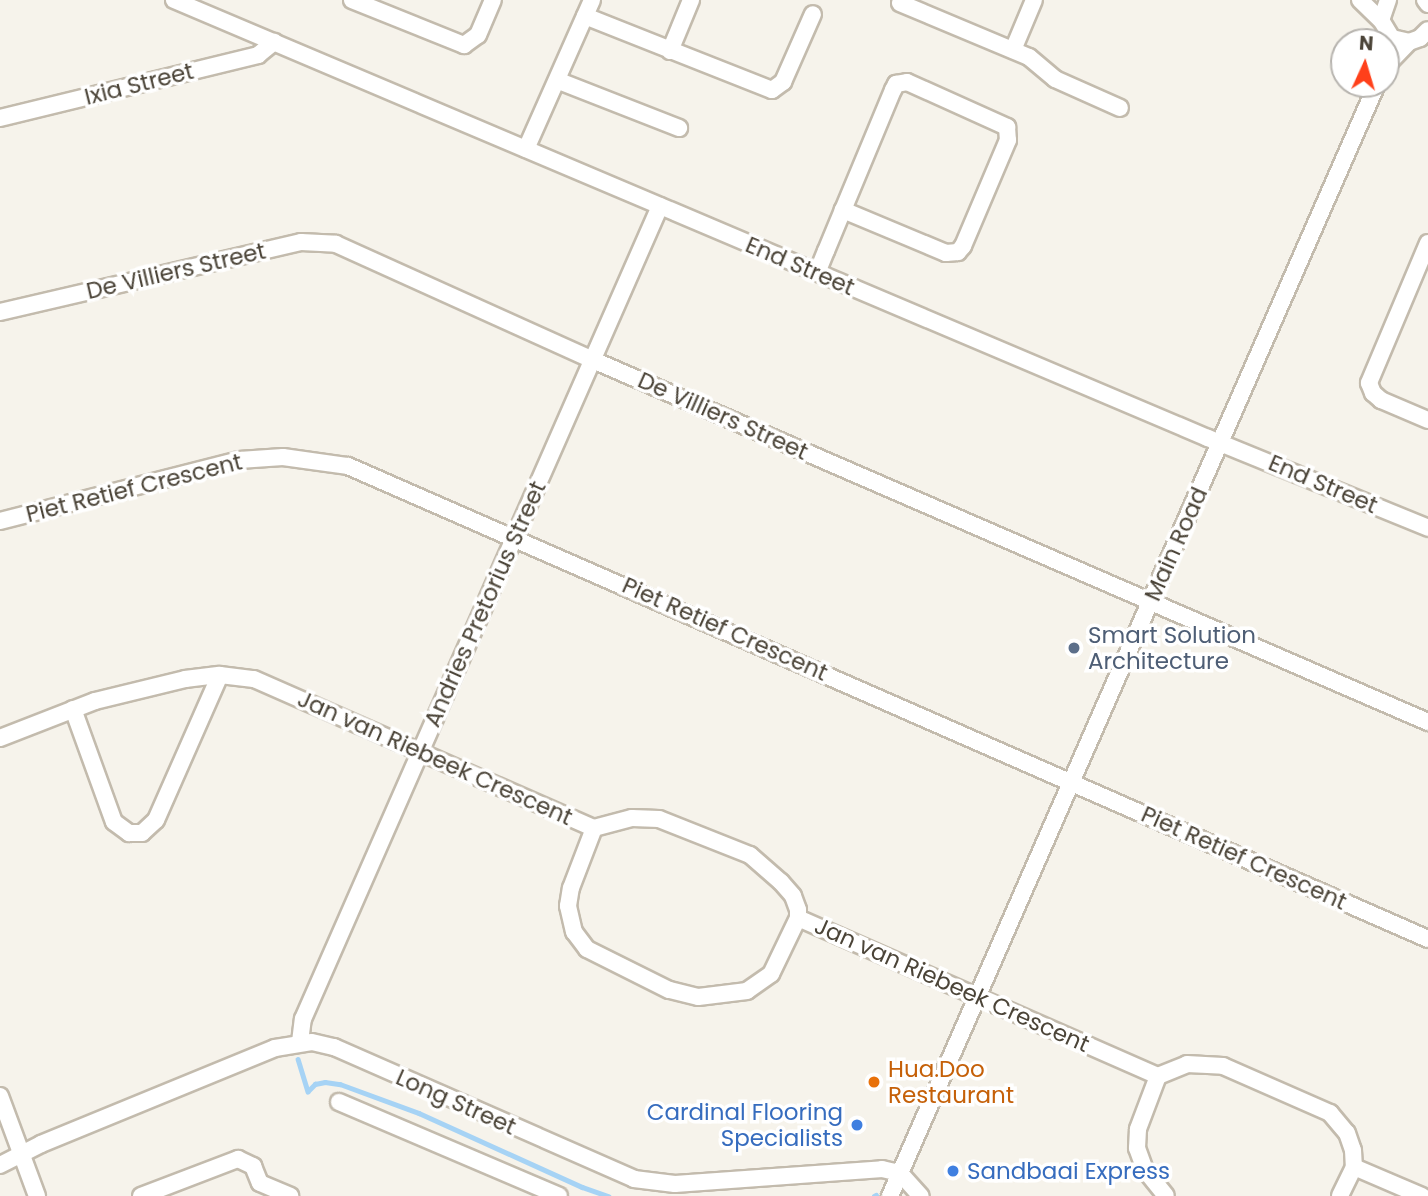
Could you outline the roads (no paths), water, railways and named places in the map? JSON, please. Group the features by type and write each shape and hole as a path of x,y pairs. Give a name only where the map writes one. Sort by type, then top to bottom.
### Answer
{"street":[{"name":"End Street","path":"174,0 1428,528"},
{"path":"352,0 464,45 478,35 493,0"},
{"path":"526,149 559,80 592,0"},
{"path":"670,51 691,0"},
{"path":"1013,50 1034,0"},
{"path":"1360,0 1382,28"},
{"path":"1384,28 1388,0"},
{"path":"1425,0 1428,4"},
{"path":"900,2 1029,57 1055,79 1119,108"},
{"path":"585,16 767,89 777,89 813,14"},
{"path":"1400,41 1421,37"},
{"path":"1400,54 1421,37"},
{"name":"Ixia Street","path":"0,118 258,55 274,42"},
{"path":"559,80 679,128"},
{"path":"817,273 892,90 899,82 910,83 1007,127 1007,140 963,246 958,252 946,253 843,210"},
{"name":"Main Road","path":"890,1196 1371,98"},
{"name":"Andries Pretorius Street","path":"300,1042 303,1019 660,206"},
{"name":"De Villiers Street","path":"0,312 301,242 320,241 344,247 593,360 1428,722"},
{"path":"1428,243 1369,383 1373,394 1381,400 1428,420"},
{"name":"Piet Retief Crescent","path":"0,522 217,464 283,457 327,461 369,472 1428,939"},
{"path":"73,709 114,822 129,833 142,833 156,820 220,674"},
{"name":"Jan van Riebeek Crescent","path":"0,738 95,701 185,679 220,674 254,679 594,828 632,818 659,819 750,855 774,874 793,896 798,918 1158,1076"},
{"path":"594,828 569,897 569,915 575,932 595,956 669,990 698,997 729,995 755,988 776,967 798,918"},
{"name":"Long Street","path":"0,1165 275,1048 300,1042 334,1048 619,1174 682,1190 882,1169 900,1173"},
{"path":"1166,1196 1145,1170 1137,1148 1138,1129 1158,1076 1187,1064 1223,1066 1323,1109 1336,1119 1347,1133 1353,1150 1354,1167 1340,1196"},
{"path":"0,1096 37,1196"},
{"path":"340,1102 559,1196"},
{"path":"141,1196 233,1160 243,1160 253,1166 255,1189 290,1196"},
{"path":"1354,1167 1422,1196"},
{"path":"900,1173 921,1196"}],"waterway":[{"path":"298,1059 308,1091 315,1084 340,1084 419,1113 582,1187 608,1196"}],"place":[{"name":"Smart Solution Architecture","path":"1074,648"},
{"name":"Hua.Doo Restaurant","path":"874,1082"},
{"name":"Cardinal Flooring Specialists","path":"857,1125"},
{"name":"Sandbaai Express","path":"953,1171"}]}
